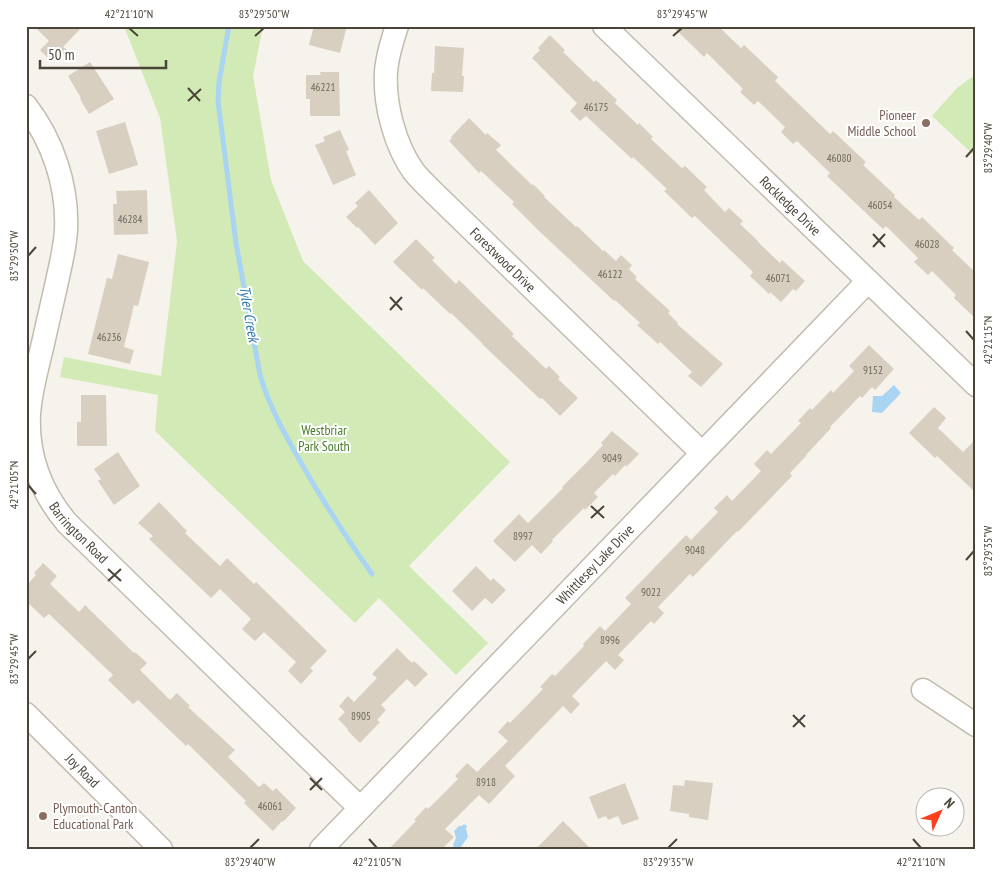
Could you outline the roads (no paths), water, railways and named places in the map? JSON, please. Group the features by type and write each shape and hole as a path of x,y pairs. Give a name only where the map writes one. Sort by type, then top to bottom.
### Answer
{"street":[{"name":"Forestwood Drive","path":"397,26 386,71 386,91 393,127 413,171 702,453"},
{"name":"Rockledge Drive","path":"604,26 976,385"},
{"name":"Barrington Road","path":"26,106 42,130 52,151 63,193 66,222 61,262 28,405 29,432 35,466 46,493 67,523 360,808"},
{"name":"Whittlesey Lake Drive","path":"321,849 868,281"},
{"path":"923,690 976,725"},
{"name":"Joy Road","path":"26,714 161,849"}],"water":[{"path":"894,385 901,393 882,413 872,412 873,396 882,396"},
{"path":"464,824 467,826 468,837 460,848 455,849 453,845 456,838 454,831"}],"waterway":[{"name":"Tyler Creek","path":"229,26 219,82 218,101 236,243 260,375 272,408 294,451 334,518 372,574"}],"place":[{"name":"Pioneer Middle School","path":"926,123"},
{"name":"Plymouth-Canton Educational Park","path":"43,816"}],"park label":[{"name":"Westbriar Park South","path":"324,438"}]}
